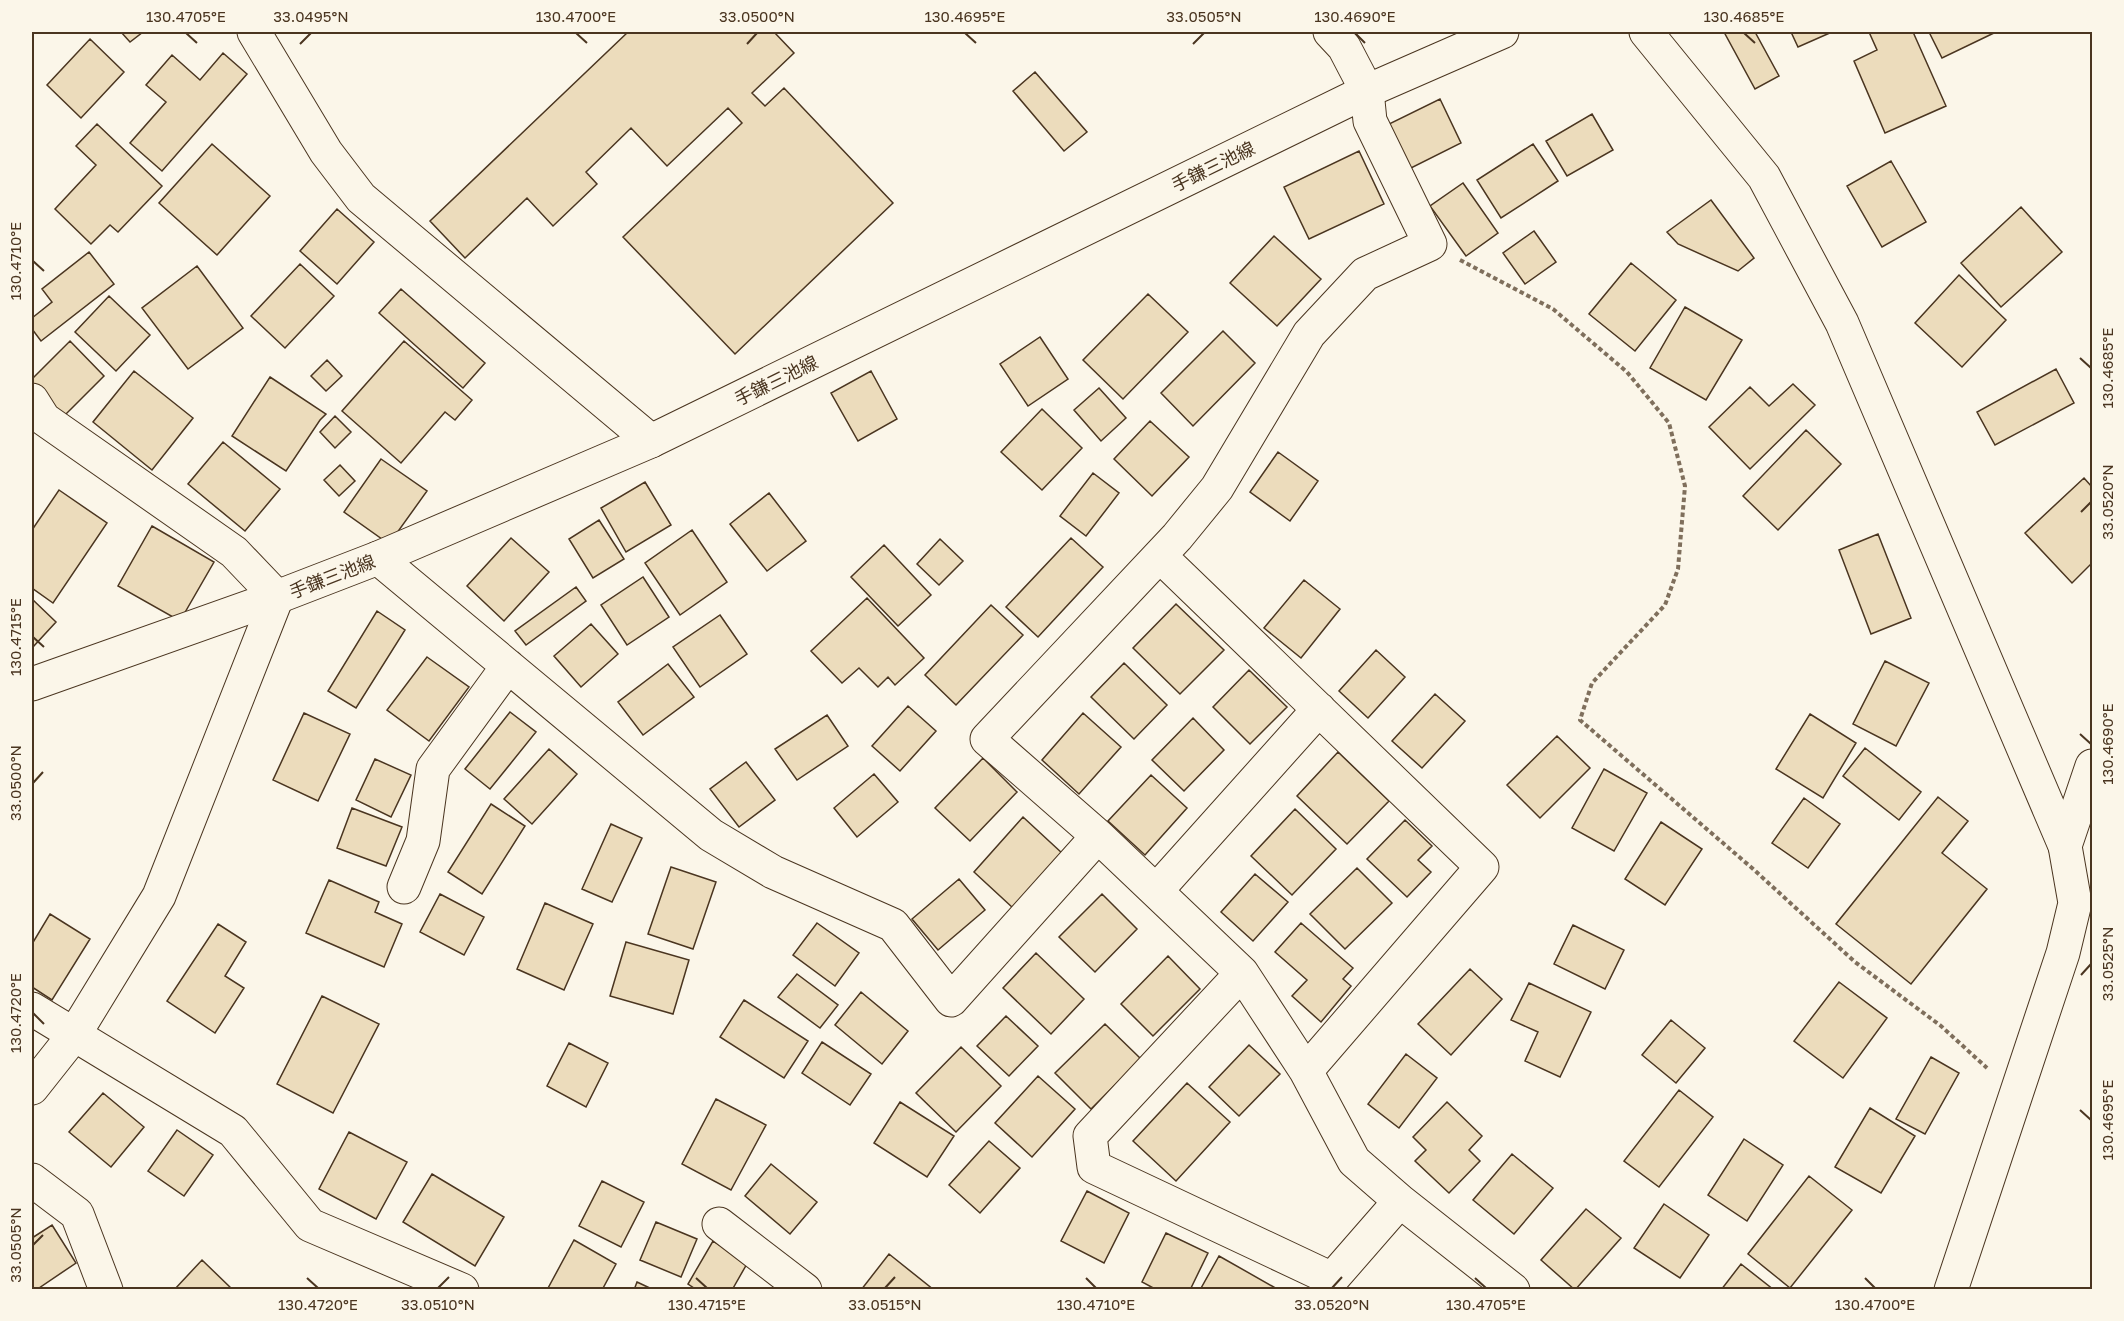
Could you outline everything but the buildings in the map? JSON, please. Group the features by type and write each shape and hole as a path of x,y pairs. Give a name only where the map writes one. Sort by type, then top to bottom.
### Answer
{"street":[{"path":"254,32 326,152 361,198 651,441"},
{"path":"1330,32 1344,47 1366,91 1370,121 1430,244 1365,274 1309,334 1217,488 1160,556 987,739 1098,836 1242,973 1306,1071 1354,1161 1400,1201 1513,1290"},
{"name":"手鎌三池線","path":"32,684 277,597 378,558 651,441 1366,91 1502,32"},
{"path":"1646,32 1764,177 1842,323 2065,846 2075,903 2063,953 1951,1290"},
{"path":"32,400 44,419 234,552 277,597 159,896 74,1035 32,1088"},
{"path":"1160,556 1482,867 1306,1071"},
{"path":"378,558 711,835 773,872 893,924 951,1000 1098,836"},
{"path":"404,887 423,841 433,769 508,666"},
{"path":"1156,891 1319,709"},
{"path":"2065,846 2092,766"},
{"path":"1242,973 1090,1136 1094,1167 1329,1284 1400,1201"},
{"path":"32,1009 233,1131 310,1225 462,1290"},
{"path":"32,1180 77,1214 106,1290"},
{"path":"719,1224 805,1290"}],"path":[{"path":"1430,244 1553,309 1627,372 1669,423 1685,486 1678,569 1665,605 1592,683 1580,720 1752,868 1855,962 1941,1026 2017,1095"}]}
